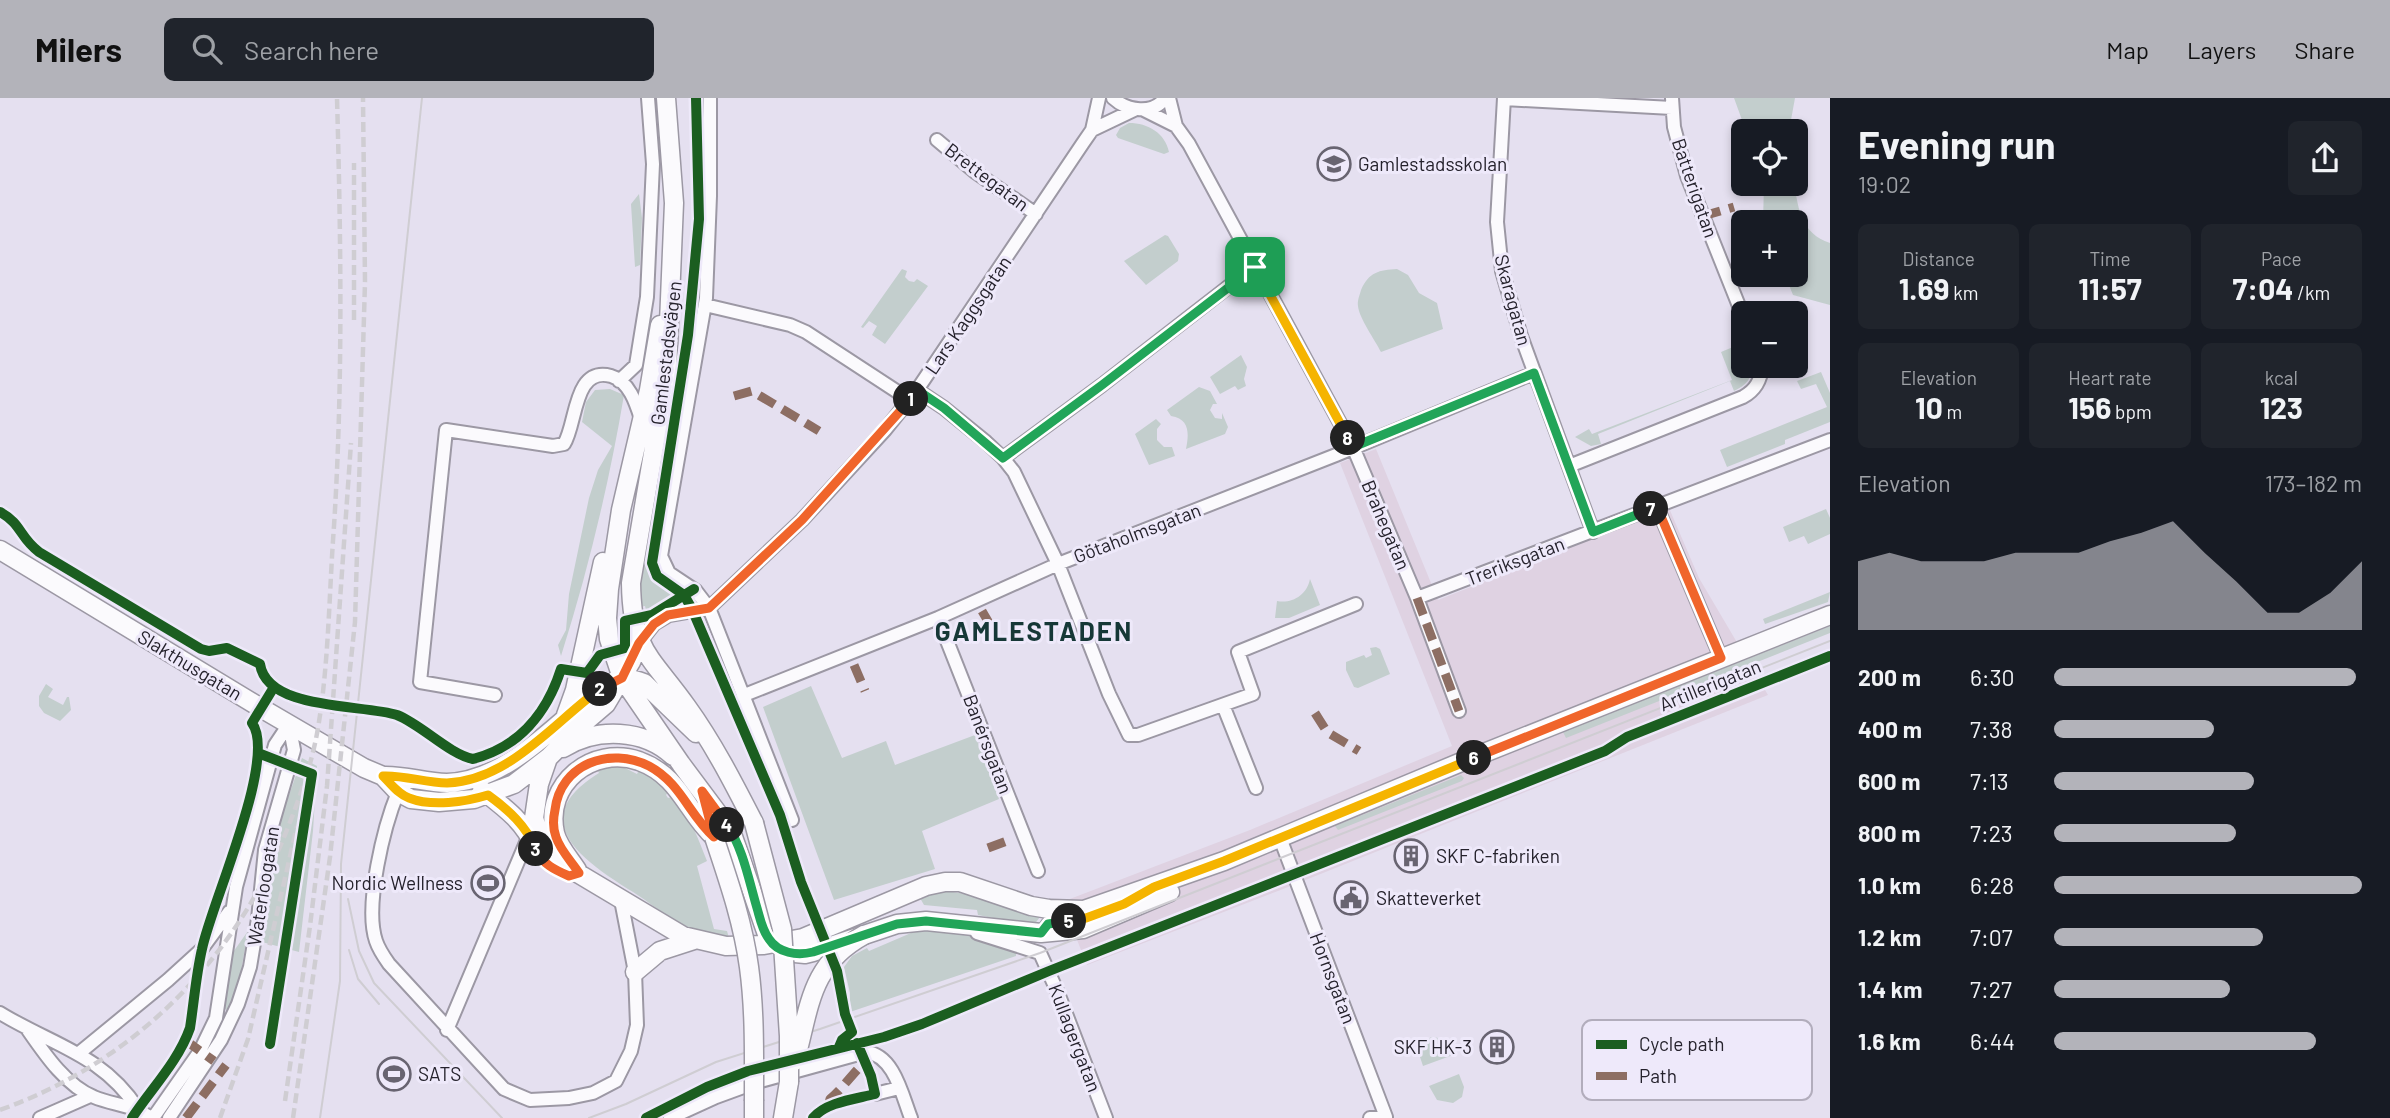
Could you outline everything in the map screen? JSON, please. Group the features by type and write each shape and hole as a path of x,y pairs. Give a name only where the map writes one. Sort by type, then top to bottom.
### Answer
{"main road":[{"name":"Gamlestadsvägen","path":"666,98 674,203 667,371 631,583 633,614 639,643 657,671 687,706 754,823 782,929 785,952 789,1083 783,1118"},
{"name":"Gamlestadsvägen","path":"671,277 621,510 607,618 612,651 622,678 702,791 722,834 743,862 769,940 785,952"},
{"name":"Gamlestadsvägen","path":"565,718 577,681 606,552 621,510"},
{"name":"Slakthusgatan","path":"0,550 289,724 364,768 383,776 398,792"},
{"name":"Artillerigatan","path":"722,834 704,828 679,790 652,767 624,758 607,757 595,760 573,772 559,792 555,804 556,838 579,873 671,931 694,940 726,946 803,938 926,886 946,882 960,882 1031,906 1063,911 1084,910 1224,861 1459,763 1830,615"},
{"path":"532,826 539,784 548,758 578,727 606,704 639,643"},
{"name":"Gamlestadsvägen","path":"622,678 644,683 716,753"},
{"name":"Slakthusgatan","path":"383,776 401,775 445,783 486,773 512,760 607,684 622,678"},
{"path":"398,792 411,799 439,802 488,795 514,784 571,743 594,735 642,737 681,764"},
{"name":"Artillerigatan","path":"454,782 481,790 532,826 540,859 569,876 579,873"},
{"name":"Gamlestadsvägen","path":"722,834 749,967 754,1030 754,1118"},
{"name":"Artillerigatan","path":"785,952 805,954 897,924 926,921 1041,933 1083,929 1175,890 1224,861"},
{"name":"Artillerigatan","path":"789,1083 815,985 836,954 845,945 864,935"},
{"path":"635,972 660,951 694,940"}],"street":[{"name":"Gamlestadsvägen","path":"641,420 635,400 619,381 636,365 648,297 653,163 648,98"},
{"name":"Gamlestadsvägen","path":"709,608 696,591 669,573 661,556 705,305 710,196 710,98"},
{"name":"Lars Kaggsgatan","path":"709,608 802,520 914,395 1091,130 1099,98"},
{"path":"1113,98 1119,103 1140,109 1176,126"},
{"path":"1091,130 1140,109 1160,105 1167,98"},
{"name":"Brahegatan","path":"1167,98 1176,126 1189,144 1353,447 1417,598 1460,711"},
{"path":"1504,99 1672,103"},
{"name":"Skaragatan","path":"1504,99 1498,243 1502,271 1534,373 1593,532"},
{"name":"Batterigatan","path":"1672,103 1674,127 1690,184 1737,301"},
{"name":"Brettegatan","path":"937,140 975,172 1036,214"},
{"path":"651,238 674,238"},
{"path":"1003,458 1255,267"},
{"path":"705,305 790,325 806,332 914,395 944,408 1003,458 1014,472 1058,564 1109,694 1129,735 1138,735 1253,694 1238,652 1356,604"},
{"name":"Götaholmsgatan","path":"742,696 938,618 1058,564 1534,373"},
{"path":"495,695 420,682 446,430 553,446 564,444 571,433 578,395 584,385 591,378 601,376 610,376 619,381"},
{"path":"1569,466 1743,397 1756,388 1760,378"},
{"name":"Treriksgatan","path":"1417,598 1830,440"},
{"path":"1657,507 1721,658"},
{"path":"639,643 654,624 668,615 709,608 792,820"},
{"name":"Banérsgatan","path":"938,618 1038,871"},
{"path":"1223,705 1256,788"},
{"name":"Waterloogatan","path":"152,1118 212,1030 231,909 275,745 289,724"},
{"name":"Waterloogatan","path":"169,1118 221,1040 238,1004 250,967 265,850 294,750 289,724"},
{"path":"398,792 383,839 373,903 372,925 375,941 389,964 503,1089 530,1100 569,1098 593,1093 616,1081 631,1051 637,1025 635,972 621,900"},
{"path":"447,1030 532,826"},
{"name":"Hornsgatan","path":"1280,838 1386,1117"},
{"name":"Artillerigatan","path":"1041,933 1048,924 1086,918 1124,904 1154,887"},
{"path":"78,1054 201,950 231,909"},
{"path":"926,921 988,936 1040,953 1041,933"},
{"name":"Kullagergatan","path":"1040,953 1106,1118"},
{"path":"0,1013 103,1069 128,1093 138,1109"},
{"path":"27,1030 74,1085 90,1096 115,1105 138,1109 152,1118"},
{"path":"670,1118 757,1082 866,1052 875,1053 888,1063 911,1118"},
{"path":"875,1094 899,1088"},
{"path":"40,1118 90,1096"},
{"path":"1370,1118 1386,1117"}],"shaded area":[{"path":"1734,98 1795,98 1791,119 1742,119"},
{"path":"1129,123 1155,130 1164,139 1169,152 1164,154 1118,138 1116,135 1120,128"},
{"path":"639,194 642,218 640,265 635,267 631,204"},
{"path":"1764,196 1797,196 1800,210 1763,210"},
{"path":"1808,228 1820,239 1830,243 1830,305 1793,295 1790,287 1808,287"},
{"path":"1165,235 1179,254 1178,261 1146,285 1124,261"},
{"path":"902,269 907,271 905,277 909,281 914,282 917,279 928,286 885,344 872,335 877,326 869,321 861,327"},
{"path":"1397,269 1408,275 1419,293 1437,303 1443,329 1381,352 1361,317 1358,300 1364,284 1371,276 1380,271"},
{"path":"1731,348 1731,377 1721,352"},
{"path":"1241,355 1247,367 1244,379 1246,386 1238,390 1235,386 1220,394 1210,377"},
{"path":"681,358 681,380 648,562 654,575 678,595 656,608 646,610 645,606 640,607 638,584 670,393"},
{"path":"1821,372 1830,393 1830,422 1785,440 1785,444 1727,467 1720,450 1827,407 1816,384 1801,389 1797,381"},
{"path":"1731,378 1749,378 1734,391 1730,381 1598,434 1601,444 1591,446 1575,437 1589,429 1592,434 1732,380"},
{"path":"1199,387 1210,391 1217,404 1213,404 1210,410 1215,418 1222,419 1222,413 1228,427 1225,434 1186,449 1187,428 1182,420 1171,416 1167,410"},
{"path":"610,389 624,395 618,428 589,560 561,656 558,645 566,630 569,594 589,498 598,470 612,446 582,422 586,402 595,390"},
{"path":"1156,419 1161,424 1157,429 1157,440 1164,447 1172,447 1175,456 1149,465 1135,434"},
{"path":"1376,449 1438,600 1669,508 1699,578 1768,695 1087,965 1062,902 1250,830 1452,746 1340,463"},
{"path":"1826,509 1830,518 1830,534 1808,544 1804,536 1789,542 1783,527"},
{"path":"1310,579 1320,605 1289,618 1275,618 1277,601 1283,602 1298,597 1306,590"},
{"path":"1830,592 1828,602 1765,624 1763,619"},
{"path":"1830,626 1830,633 1566,738 1563,732"},
{"path":"1370,648 1380,649 1390,674 1358,688 1354,687 1346,670 1346,662 1372,655"},
{"path":"46,684 53,689 48,697 63,705 69,697 71,710 60,721 44,713 39,706 39,696"},
{"path":"811,686 842,758 886,741 895,765 975,735 999,799 922,831 935,869 834,900 763,707"},
{"path":"302,758 317,766 313,831 299,952 262,942 269,852"},
{"path":"621,766 637,774 639,770 660,783 668,792 668,798 675,796 680,803 707,861 697,866 714,929 727,931 729,938 693,929 669,917 596,867 580,853 569,838 563,823 565,807 577,790 599,773 597,769"},
{"path":"1461,775 1464,778 1462,781 1338,830 1335,826"},
{"path":"940,891 978,897 1040,917 1033,926 978,915 977,910 924,905 920,898"},
{"path":"923,928 948,930 981,938 1016,951 1016,956 850,1012 850,993 844,967 852,956"},
{"path":"248,931 240,977 228,1010 224,1009 231,955"},
{"path":"1431,1037 1445,1042 1453,1055 1423,1066 1419,1054 1420,1046"},
{"path":"1459,1074 1464,1087 1462,1097 1453,1103 1437,1100 1429,1086"}],"tram line":[{"path":"320,1118 340,981 341,864 422,98"},
{"path":"589,1118 626,1104 716,1062 1040,953 1830,641"},
{"path":"348,899 359,951 374,983 502,1118"},
{"path":"349,950 358,979 379,1004"}],"railway":[{"path":"0,1110 50,1089 97,1062 140,1031 179,996 214,957 244,914 271,867 304,784 322,703 337,473 340,312 337,98"},
{"path":"293,1118 330,857 355,622 365,282 363,98"},
{"path":"354,163 354,320"},
{"path":"285,1101 327,786 351,443"},
{"path":"220,1118 248,1039 297,826"}],"marked path":[{"path":"1703,216 1734,207"},
{"path":"734,396 752,391 819,431"},
{"path":"1417,598 1459,711"},
{"path":"982,611 996,635"},
{"path":"854,665 865,691"},
{"path":"1315,713 1327,732 1359,751"},
{"path":"988,848 1012,839"},
{"path":"185,1040 214,1061"},
{"path":"829,1104 830,1099 865,1062"},
{"path":"186,1118 226,1065"}],"cycle path":[{"path":"696,98 699,219 688,335 652,563 657,576 684,595 692,609 780,815 801,882 837,971 845,1014 852,1032 842,1040 839,1047"},
{"path":"0,512 13,521 39,552 201,649 209,651 227,648 260,664 267,679 280,690 297,698 397,715 473,759 504,746 529,726 548,700 561,669 587,673 600,655 625,648 625,621 652,615 694,589"},
{"path":"646,1118 707,1087 748,1071 884,1037 922,1024 1605,751 1627,737 1830,656"},
{"path":"132,1118 171,1064 190,1028 202,949 250,798 258,741 252,723 274,687"},
{"path":"258,753 312,774 270,1044"},
{"path":"813,1118 833,1105 875,1094 871,1076 857,1043"}],"place":[{"name":"Gamlestadsskolan","path":"1334,164"},
{"name":"SKF C-fabriken","path":"1411,856"},
{"name":"Nordic Wellness","path":"488,883"},
{"name":"Skatteverket","path":"1351,898"},
{"name":"SKF HK-3","path":"1497,1047"},
{"name":"SATS","path":"394,1074"}],"district":[{"name":"GAMLESTADEN","path":"1034,632"}],"route":[{"path":"1255,267 1353,447 1534,373 1593,532 1657,507 1721,658 1224,861 1154,887 1124,904 1086,918 1048,924 1041,933 926,921 897,924 805,954 785,952 769,940 731,831 702,791 714,837 704,828 679,790 652,767 638,761 607,757 595,760 573,772 564,782 555,804 554,826 556,838 579,873 569,876 540,859 530,835 507,808 488,795 439,802 411,799 398,792 383,776 401,775 445,783 454,782 486,773 512,760 596,692 622,678 639,643 654,624 668,615 709,608 802,520 885,430 917,390 944,408 1003,458 1255,267"}]}
